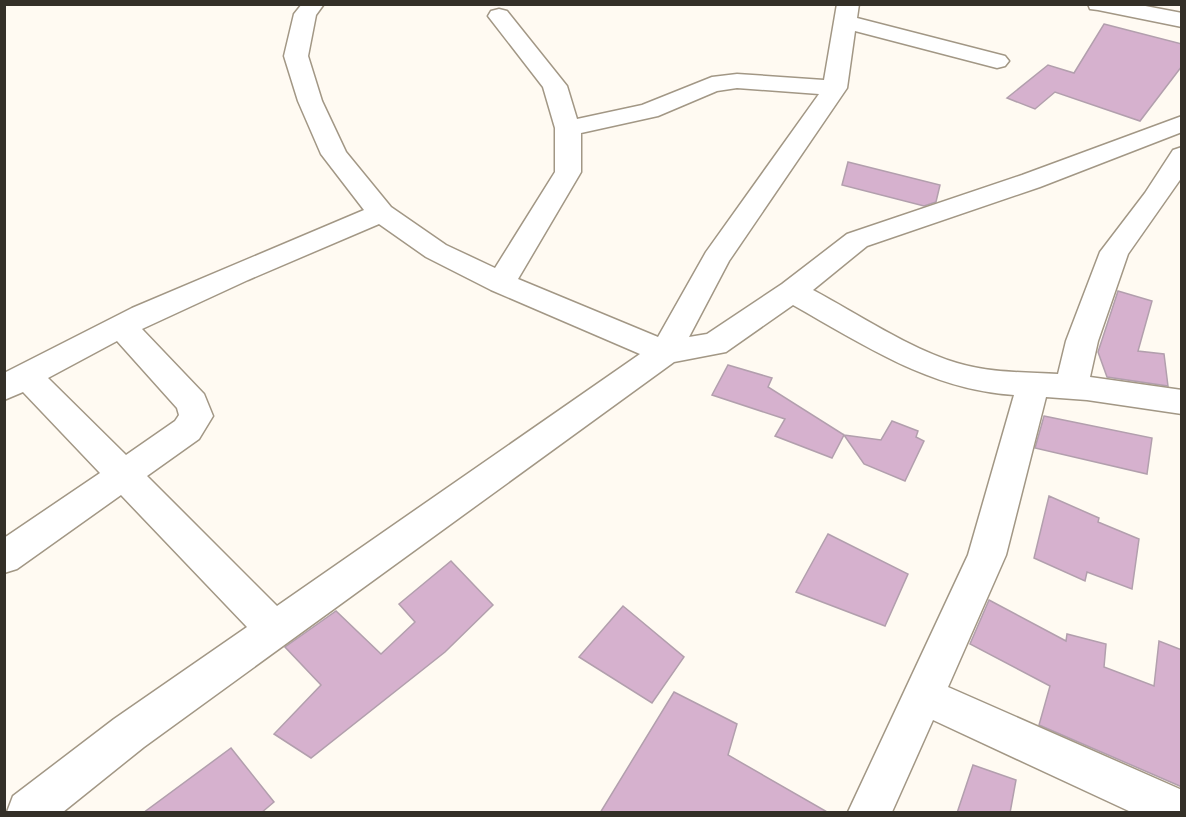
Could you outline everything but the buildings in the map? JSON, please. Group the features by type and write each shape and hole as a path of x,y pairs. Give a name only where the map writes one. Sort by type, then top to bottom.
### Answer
{"street":[{"path":"314,4 306,14 296,56 310,101 334,154 381,213 436,251 501,283 665,352 715,344 792,291 857,240 1031,181 1182,123"},
{"path":"1098,4 1182,20"},
{"path":"29,813 129,733 665,352 716,259 835,88 847,13 998,61"},
{"path":"499,16 555,86 568,128 568,172 501,283"},
{"path":"568,128 650,111 712,84 737,81 835,88"},
{"path":"1071,388 1082,341 1114,252 1156,196 1182,154"},
{"path":"275,630 124,475 15,381 122,327 272,258 381,213"},
{"path":"792,291 909,356 940,369 990,382 1071,388 1182,402"},
{"path":"4,558 187,430 196,416 192,403 122,327"},
{"path":"870,813 987,555 1033,386"},
{"path":"922,695 1179,813"}]}
